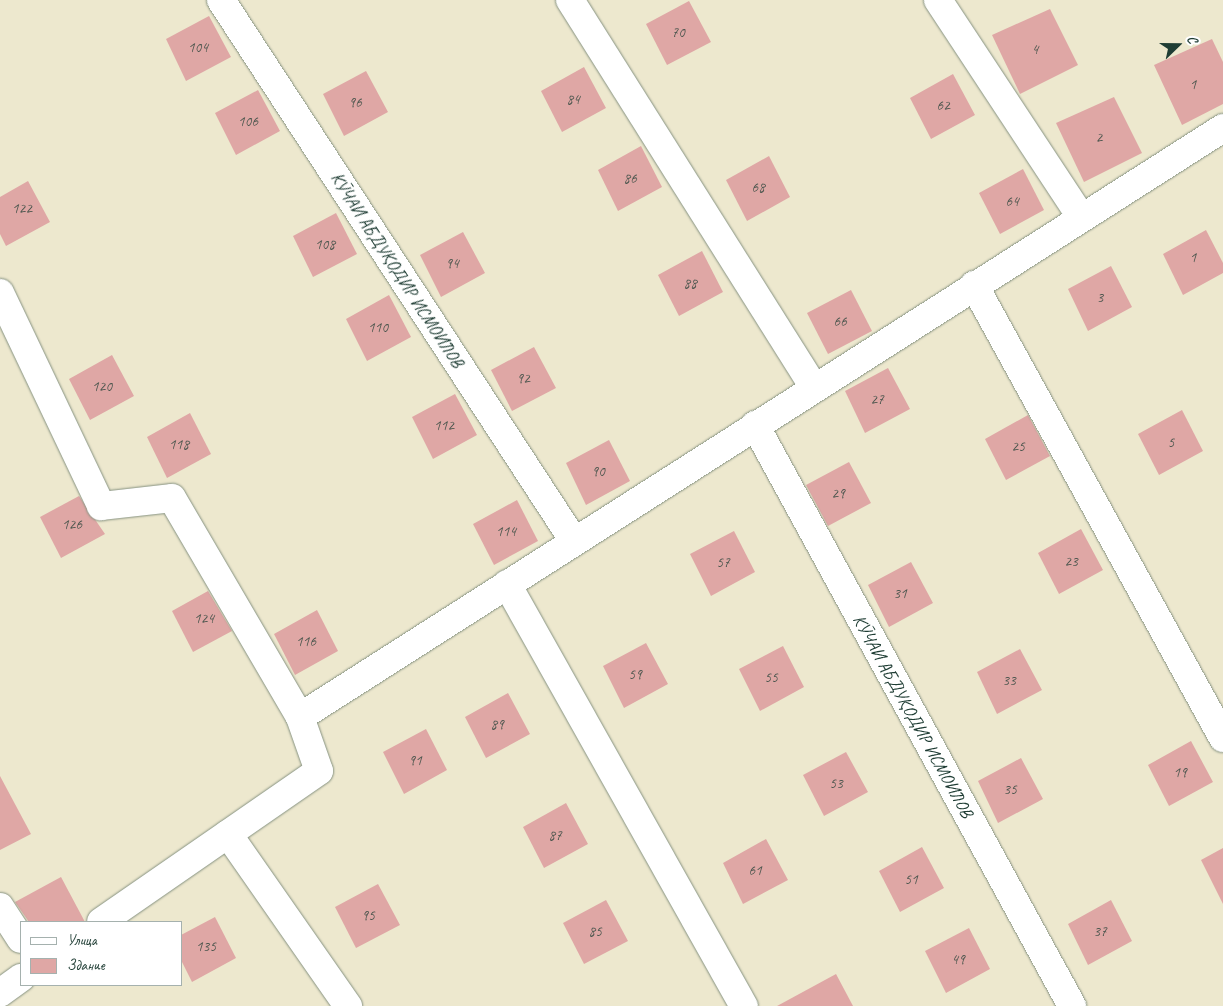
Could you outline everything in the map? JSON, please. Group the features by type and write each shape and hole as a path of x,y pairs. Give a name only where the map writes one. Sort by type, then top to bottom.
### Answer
{"street":[{"name":"КӮЧАИ АБДУҚОДИР ИСМОИЛОВ","path":"220,0 574,541"},
{"path":"570,0 814,387"},
{"path":"938,0 1081,217"},
{"path":"300,718 814,387 1223,128"},
{"path":"974,285 1223,738"},
{"path":"0,293 101,506 172,498 300,718 319,770 103,921"},
{"name":"КӮЧАИ АБДУҚОДИР ИСМОИЛОВ","path":"755,425 1072,1006"},
{"path":"507,584 744,1006"},
{"path":"228,834 348,1006"},
{"path":"0,907 20,937"},
{"path":"0,993 20,979"}],"building":[{"path":"689,1 711,42 667,65 646,24"},
{"path":"1050,9 1078,65 1020,94 992,35"},
{"path":"209,16 231,57 186,81 166,39"},
{"path":"1212,39 1223,62 1223,104 1182,125 1154,65"},
{"path":"584,67 606,108 562,132 541,91"},
{"path":"366,71 388,112 344,136 323,94"},
{"path":"953,74 975,115 931,139 910,98"},
{"path":"258,90 280,131 236,155 215,113"},
{"path":"1114,97 1142,153 1084,182 1056,123"},
{"path":"641,146 662,187 618,211 598,170"},
{"path":"769,156 790,197 747,221 726,180"},
{"path":"1023,169 1044,210 1000,234 979,193"},
{"path":"28,181 50,222 6,246 0,234 0,197"},
{"path":"336,213 357,254 313,277 293,236"},
{"path":"1206,230 1223,263 1223,273 1183,295 1163,254"},
{"path":"463,232 485,273 441,297 420,255"},
{"path":"702,251 723,292 679,316 658,275"},
{"path":"1111,266 1132,307 1088,331 1068,289"},
{"path":"851,290 872,331 828,354 807,313"},
{"path":"389,295 411,337 367,361 346,319"},
{"path":"534,347 556,388 512,411 491,370"},
{"path":"112,355 134,396 90,420 69,379"},
{"path":"888,368 910,409 865,433 845,391"},
{"path":"455,394 477,435 433,459 412,417"},
{"path":"1182,410 1203,451 1159,475 1138,434"},
{"path":"190,413 211,454 167,478 147,437"},
{"path":"1028,415 1050,456 1006,480 985,439"},
{"path":"609,440 630,481 586,505 566,463"},
{"path":"849,462 871,503 828,526 806,485"},
{"path":"79,496 105,534 61,558 40,517"},
{"path":"517,500 538,541 494,565 473,524"},
{"path":"1081,529 1103,570 1059,594 1038,553"},
{"path":"734,531 755,572 711,596 690,554"},
{"path":"911,562 933,603 889,627 868,585"},
{"path":"208,591 232,631 193,652 172,611"},
{"path":"317,610 338,651 295,675 274,634"},
{"path":"646,643 668,684 624,708 603,666"},
{"path":"783,646 804,687 760,711 739,669"},
{"path":"1020,649 1042,690 997,714 977,672"},
{"path":"508,693 530,734 486,758 465,717"},
{"path":"426,729 447,770 404,794 383,752"},
{"path":"1191,741 1213,782 1169,806 1148,765"},
{"path":"846,752 868,792 824,816 803,775"},
{"path":"1021,758 1043,799 998,823 978,781"},
{"path":"0,776 31,834 0,850"},
{"path":"566,803 588,844 544,868 523,827"},
{"path":"766,839 788,880 743,904 723,863"},
{"path":"922,847 944,888 900,912 879,871"},
{"path":"1223,848 1223,904 1201,860"},
{"path":"61,877 84,921 28,921 15,902"},
{"path":"378,884 400,925 356,948 335,907"},
{"path":"606,900 628,941 584,964 563,923"},
{"path":"1111,900 1132,941 1088,965 1068,924"},
{"path":"215,917 236,958 192,982 182,962 182,934"},
{"path":"969,928 990,969 946,993 925,951"},
{"path":"836,974 853,1006 777,1006"}]}
